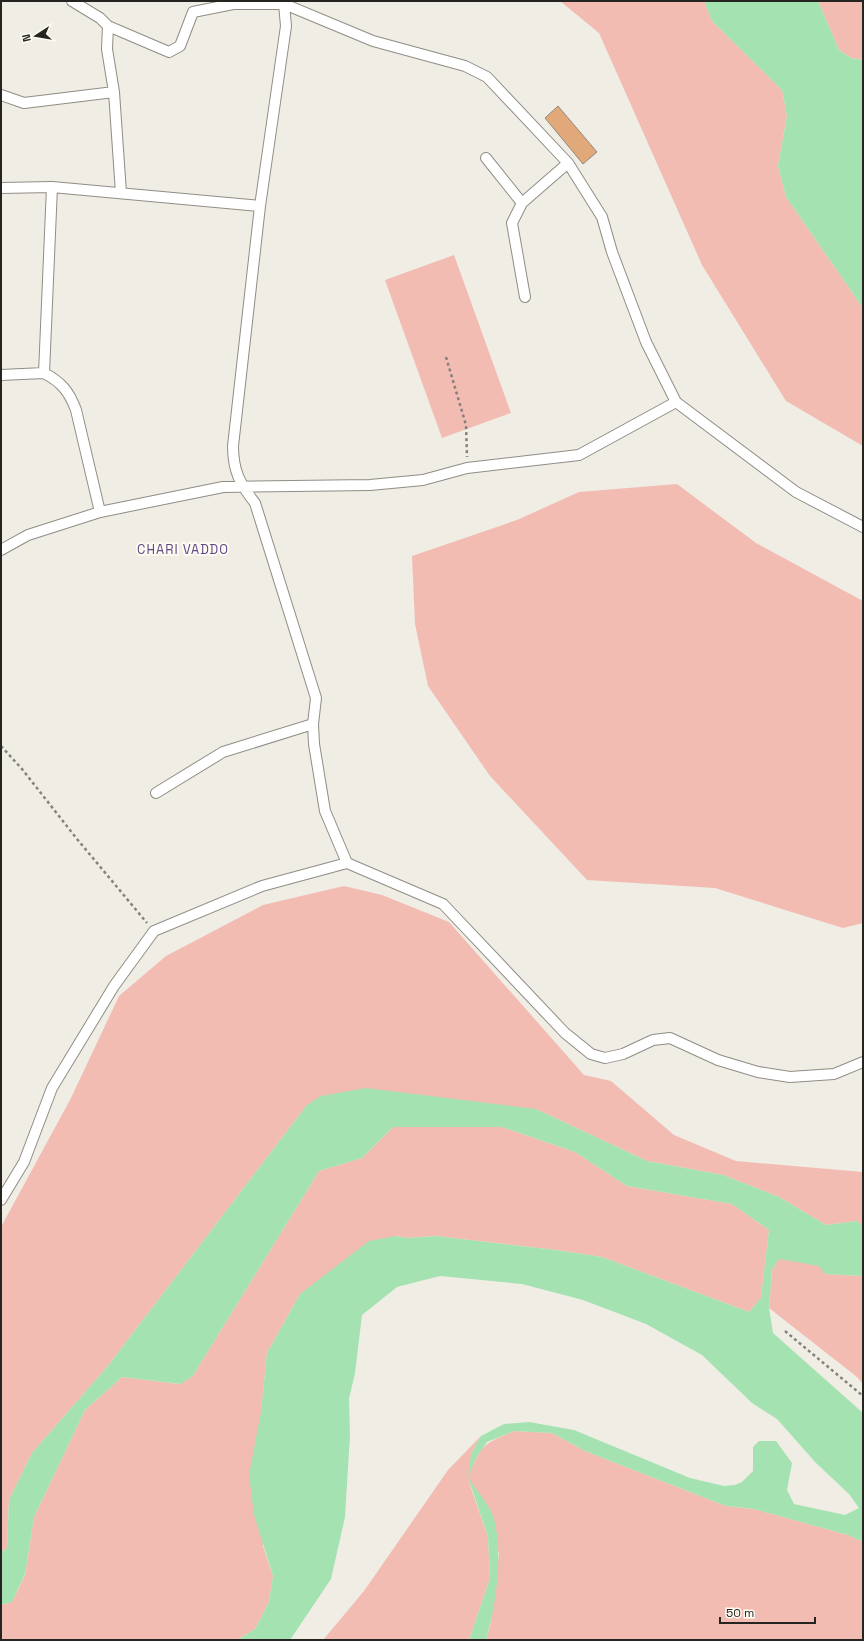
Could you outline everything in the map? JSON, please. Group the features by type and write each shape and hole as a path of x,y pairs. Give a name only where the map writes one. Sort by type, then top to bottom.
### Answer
{"street":[{"path":"72,1 100,18 108,26 169,52 180,46 193,12 233,4 284,4 373,41 465,66 487,77 568,163 602,217 612,252 646,342 676,402 796,492 863,527"},
{"path":"284,4 286,26 260,206 233,446 233,464 242,487 255,503 316,698 313,724 314,744 326,811 347,863"},
{"path":"108,26 107,49 114,92 121,193"},
{"path":"1,95 24,103 114,92"},
{"path":"486,158 522,203"},
{"path":"525,297 512,223 522,203 568,163"},
{"path":"1,188 52,187 260,206"},
{"path":"44,373 52,187"},
{"path":"1,375 44,373 62,385 71,397 76,410 100,512"},
{"path":"1,550 28,535 100,512 222,487 370,485 422,480 467,468 579,455 676,402"},
{"path":"156,793 223,752 313,724"},
{"path":"1,1200 24,1162 52,1088 114,986 154,931 262,886 347,863 443,904 565,1033 591,1054 605,1058 623,1054 653,1040 670,1038 718,1060 758,1072 790,1077 834,1074 863,1062"}],"path":[{"path":"446,357 466,426 467,468"},
{"path":"1,746 22,769 77,839 154,931"},
{"path":"785,1331 863,1396"}],"shaded area":[{"path":"560,1 704,1 712,21 782,90 787,116 778,166 786,197 863,308 863,446 786,401 702,265 599,33"},
{"path":"704,1 818,1 839,50 851,58 863,60 863,308 786,197 778,166 787,116 782,90 712,21"},
{"path":"818,1 863,1 863,60 851,58 839,50"},
{"path":"454,255 511,413 442,438 385,280"},
{"path":"677,484 756,543 863,601 863,923 843,928 715,888 587,880 490,776 428,686 415,624 412,556 517,520 579,492"},
{"path":"344,886 382,895 449,922 584,1075 611,1081 674,1135 736,1161 863,1172 863,1228 858,1221 826,1225 779,1197 723,1175 647,1161 536,1109 307,1105 107,1367 32,1453 9,1500 7,1548 1,1552 1,1227 71,1098 119,996 166,956 263,905"},
{"path":"366,1088 536,1109 647,1161 723,1175 779,1197 826,1225 858,1221 863,1228 863,1276 825,1274 819,1266 779,1259 772,1270 769,1308 773,1333 863,1413 863,1542 848,1535 754,1509 726,1506 585,1451 552,1433 514,1431 487,1442 476,1458 468,1477 471,1454 481,1436 504,1424 529,1422 574,1430 690,1478 724,1486 735,1485 742,1482 753,1471 753,1447 759,1441 776,1441 792,1463 787,1490 794,1504 845,1515 859,1508 849,1494 816,1463 777,1419 752,1403 702,1355 646,1324 583,1300 522,1284 440,1276 397,1287 362,1315 355,1373 349,1399 350,1435 345,1517 331,1579 290,1640 237,1640 255,1629 269,1602 273,1576 254,1515 249,1475 261,1412 267,1353 300,1294 369,1241 396,1236 407,1238 436,1236 556,1250 602,1257 749,1312 761,1298 769,1230 732,1204 627,1186 575,1152 502,1127 393,1127 362,1158 319,1171 192,1377 180,1384 122,1377 85,1410 34,1517 25,1574 12,1602 1,1605 1,1552 7,1548 9,1500 32,1453 107,1367 307,1105 321,1096"},
{"path":"393,1127 502,1127 575,1152 627,1186 732,1204 769,1230 761,1298 749,1312 602,1257 436,1236 407,1238 396,1236 300,1294 267,1353 261,1412 263,1546 273,1576 269,1602 255,1629 237,1640 1,1640 1,1605 12,1602 25,1575 34,1517 85,1410 122,1377 179,1384 192,1377 319,1171 362,1158"},
{"path":"779,1258 820,1266 826,1274 863,1276 863,1384 857,1377 769,1308 772,1270"},
{"path":"514,1431 552,1433 585,1451 726,1506 754,1509 848,1535 863,1542 863,1640 486,1640 490,1626 499,1553 468,1479 488,1537 490,1578 469,1640 323,1640 364,1591 448,1470 481,1436 471,1454 469,1475 477,1457 485,1446 490,1442"},
{"path":"468,1477 491,1511 496,1529 498,1545 496,1595 486,1640 469,1640 490,1578 488,1537"}],"building":[{"path":"558,106 597,152 583,164 545,118"}],"district":[{"name":"CHARI VADDO","path":"183,549"}]}
